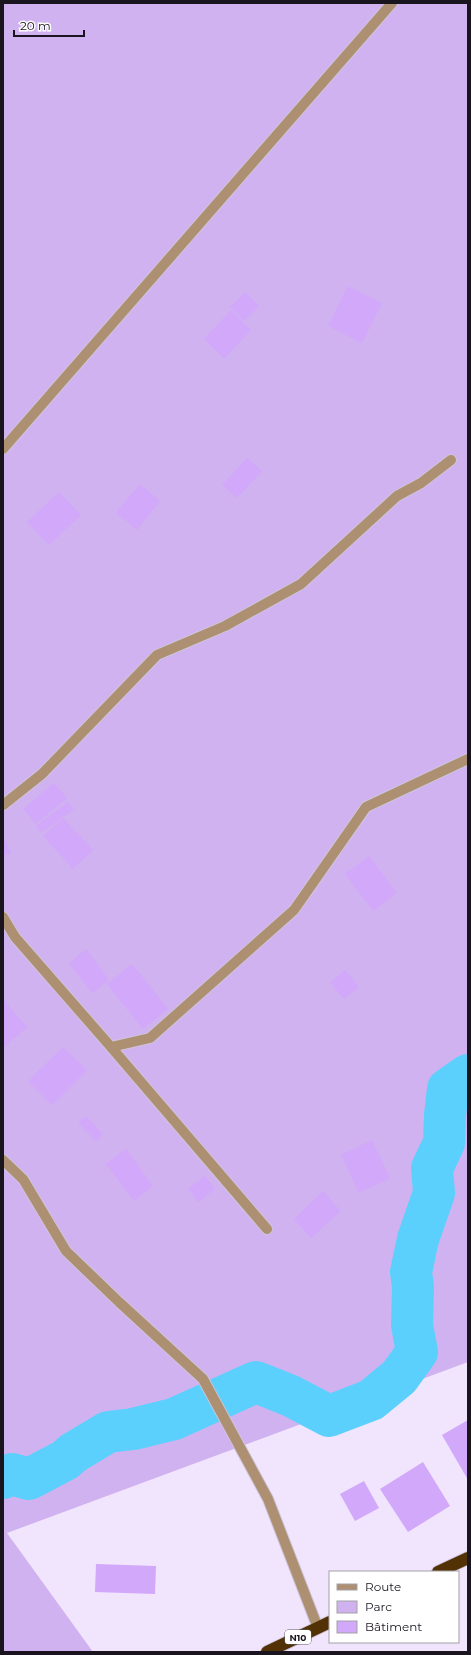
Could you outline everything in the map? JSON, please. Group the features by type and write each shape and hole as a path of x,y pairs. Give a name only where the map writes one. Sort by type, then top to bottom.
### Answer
{"highway":[{"path":"440,1571 468,1558"},
{"name":"N10","path":"267,1652 329,1622"}],"street":[{"path":"3,449 392,3"},
{"path":"3,805 42,774 157,654 225,626 301,584 397,496 421,483 451,460"},
{"path":"112,1047 150,1038 294,910 366,807 468,758"},
{"path":"3,917 14,937 112,1047 267,1229"},
{"path":"3,1160 23,1179 66,1251 203,1379 268,1498 318,1628"}],"green space":[{"path":"3,3 468,3 468,1362 7,1533 93,1652 3,1652"}],"building":[{"path":"348,286 382,303 362,343 328,326"},
{"path":"245,292 259,306 244,321 230,307"},
{"path":"231,310 251,330 224,359 204,339"},
{"path":"247,458 262,471 237,498 222,485"},
{"path":"140,484 160,501 137,530 116,513"},
{"path":"59,492 81,515 49,545 27,522"},
{"path":"54,783 67,798 36,824 23,809"},
{"path":"68,802 74,809 41,833 36,826"},
{"path":"63,818 93,850 73,869 43,836"},
{"path":"3,837 11,853 3,856"},
{"path":"369,856 397,893 373,911 345,874"},
{"path":"86,949 109,980 92,993 69,963"},
{"path":"132,964 168,1009 143,1029 107,984"},
{"path":"345,970 359,987 344,999 330,982"},
{"path":"3,999 27,1027 3,1048"},
{"path":"63,1047 87,1070 52,1105 28,1081"},
{"path":"86,1116 103,1134 96,1141 78,1123"},
{"path":"372,1140 390,1178 359,1193 341,1155"},
{"path":"126,1149 153,1186 134,1201 106,1164"},
{"path":"205,1176 215,1189 198,1202 188,1189"},
{"path":"323,1191 341,1211 311,1238 294,1219"},
{"path":"468,1420 468,1480 442,1435"},
{"path":"423,1462 450,1506 408,1532 380,1489"},
{"path":"364,1481 379,1508 355,1521 340,1494"},
{"path":"96,1564 156,1566 155,1594 95,1592"}],"waterway":[{"path":"3,1478 12,1474 29,1479 65,1460 73,1453 108,1432 133,1429 174,1419 256,1382 291,1396 329,1416 371,1400 399,1377 417,1352 412,1325 413,1287 411,1272 418,1239 434,1193 432,1168 444,1143 448,1089 468,1075"}]}
